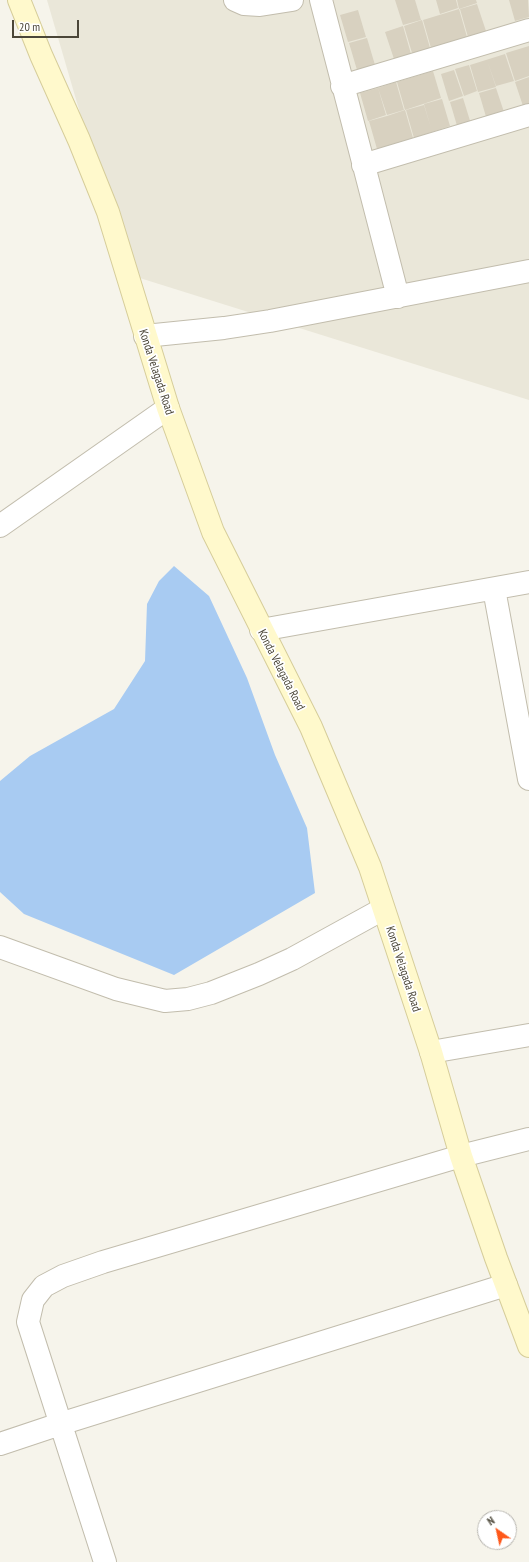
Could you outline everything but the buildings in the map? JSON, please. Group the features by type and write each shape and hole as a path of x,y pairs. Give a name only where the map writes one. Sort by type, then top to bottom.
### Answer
{"main road":[{"name":"Konda Velagada Road","path":"19,0 108,212 168,408 213,532 311,727 370,867 431,1052 461,1156 496,1258 529,1346"}],"street":[{"path":"235,0 244,4 260,5 292,0"},
{"path":"321,0 342,86 398,297"},
{"path":"342,86 529,30"},
{"path":"363,165 529,115"},
{"path":"145,336 224,328 270,321 529,271"},
{"path":"0,526 168,408"},
{"path":"261,630 529,582"},
{"path":"494,589 524,720 529,779"},
{"path":"0,947 116,989 165,1001 188,999 211,993 292,959 383,909"},
{"path":"431,1052 529,1035"},
{"path":"105,1562 28,1322 33,1300 44,1286 63,1276 103,1262 461,1156 529,1139"},
{"path":"0,1444 506,1285"}],"shaded area":[{"path":"47,0 529,0 529,400 127,274"}],"water":[{"path":"174,566 209,596 247,678 275,755 307,828 315,893 174,975 24,914 0,892 0,781 30,756 114,709 145,661 147,604 159,581"}]}
